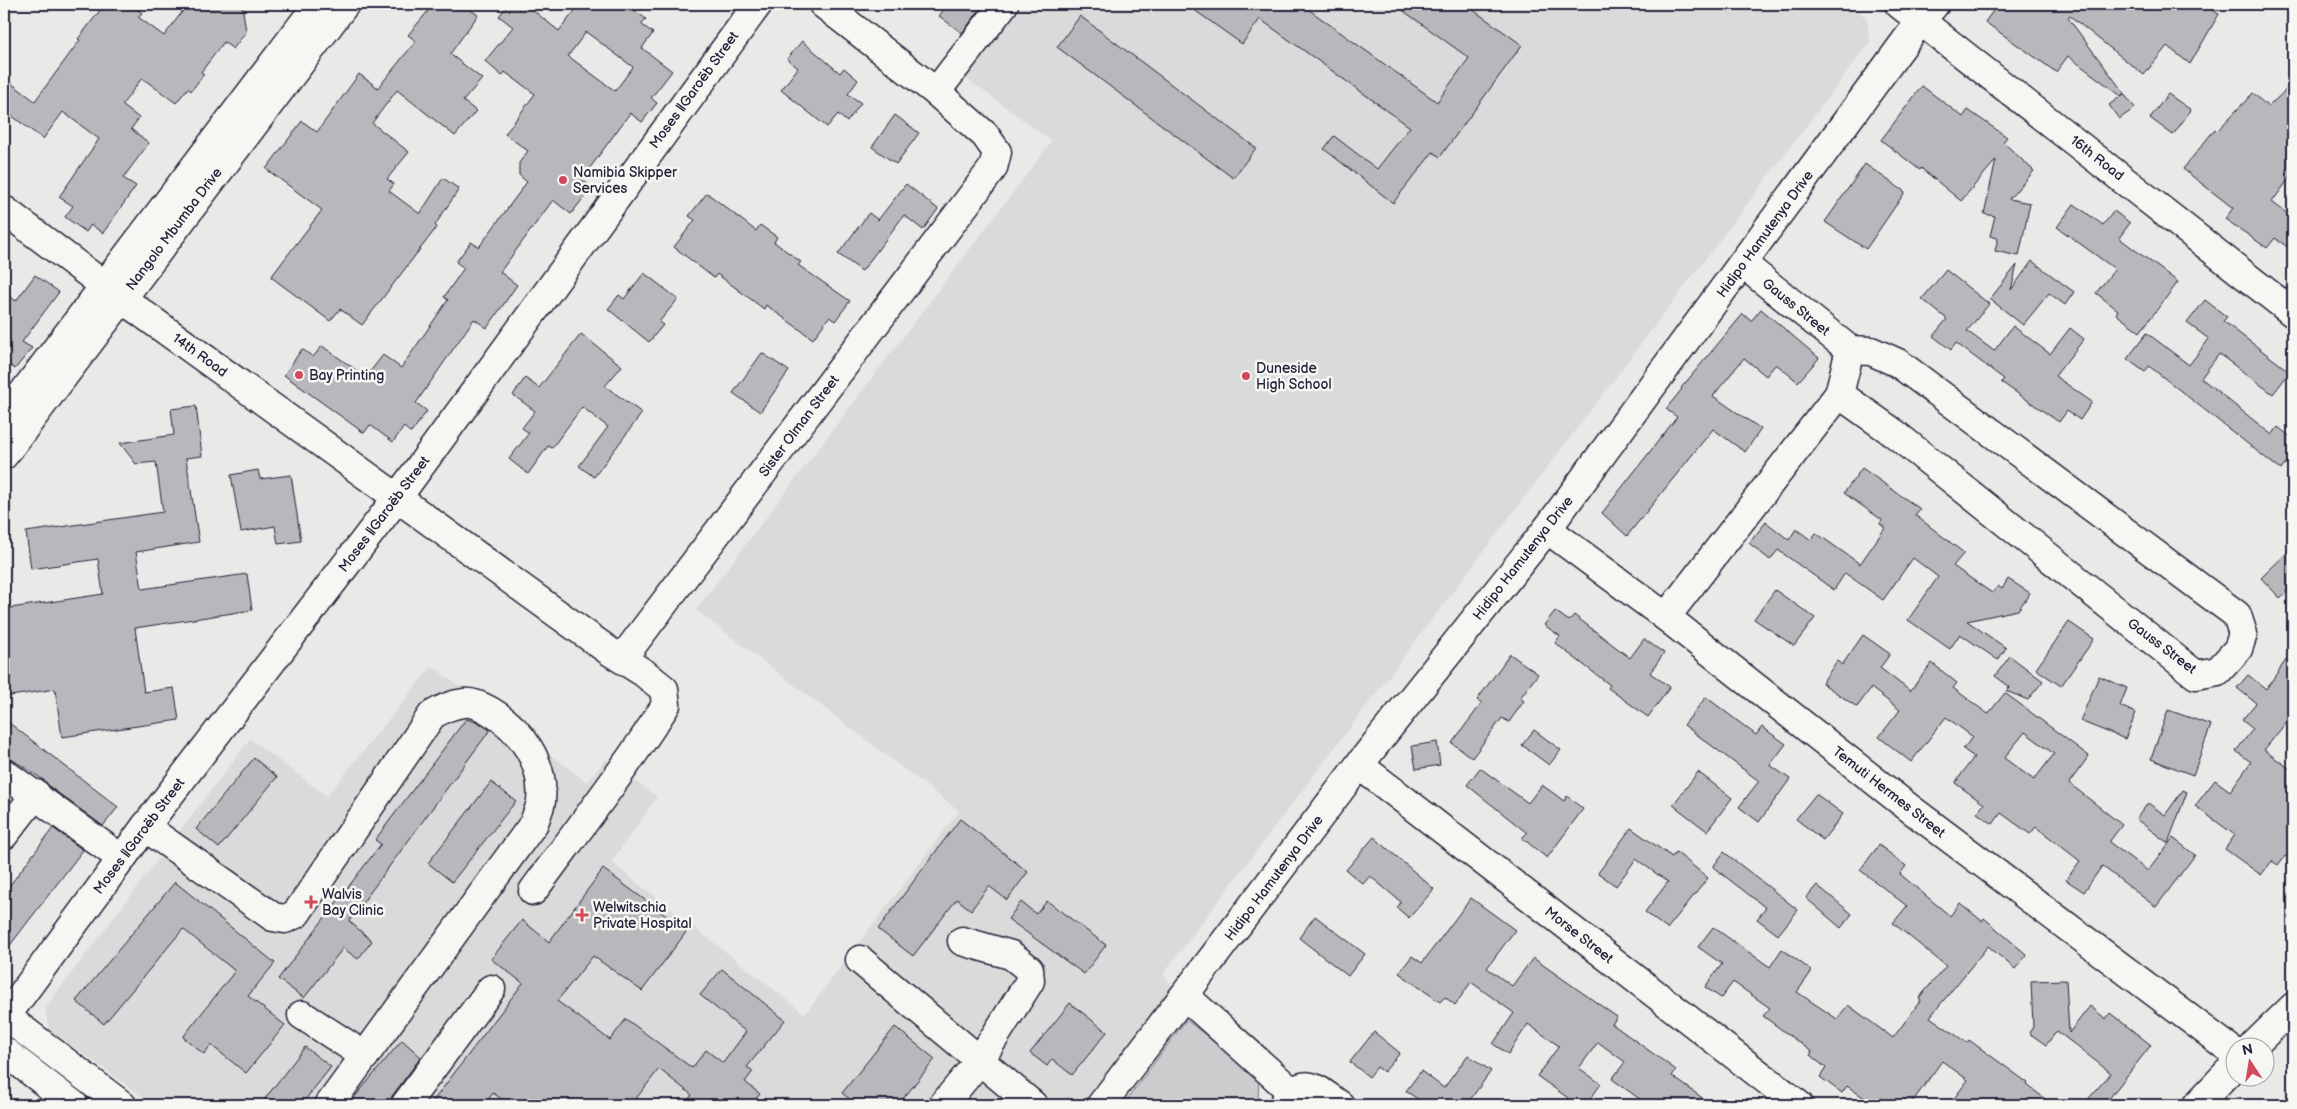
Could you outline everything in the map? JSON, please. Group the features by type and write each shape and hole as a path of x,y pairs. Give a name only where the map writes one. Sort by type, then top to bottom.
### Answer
{"street":[{"name":"Nangolo Mbumba Drive","path":"4,455 113,292 318,4"},
{"name":"Nangolo Mbumba Drive","path":"4,418 113,292 345,4"},
{"name":"Moses ǁGaroëb Street","path":"4,1017 145,827 397,498 758,4"},
{"name":"Sister Olman Street","path":"622,659 994,168 996,152 985,135 936,92 823,4"},
{"path":"936,92 1004,4"},
{"name":"16th Road","path":"1899,4 1928,12 2293,313"},
{"name":"Hidipo Hamutenya Drive","path":"1101,1105 1359,765 1547,529 1928,12"},
{"name":"14th Road","path":"4,210 113,292 397,498"},
{"name":"Gauss Street","path":"1743,264 1850,350 1871,351 1898,363 2237,615 2243,634 2238,649 2218,671 2196,675 1894,433 1839,394"},
{"path":"1666,617 1839,394 1850,350"},
{"path":"397,498 664,689 666,705 622,771 532,891"},
{"name":"Temuti Hermes Street","path":"1547,529 1666,617 1908,807 2224,1044"},
{"path":"145,827 273,917 285,918 296,914 432,716 448,706 466,703 484,708 501,717 518,733 530,749 537,767 541,801 534,823 329,1105"},
{"name":"Morse Street","path":"1359,765 1799,1105"},
{"path":"4,773 36,794 122,858"},
{"path":"4,835 36,794"},
{"path":"943,1105 980,1060 1030,981 1029,969 1011,955 962,942"},
{"path":"860,960 1033,1105"},
{"path":"405,1105 492,989"},
{"path":"1184,996 1288,1098 1303,1086 1315,1087 1340,1105"},
{"path":"2263,1036 2293,1007"},
{"path":"302,1015 365,1056"},
{"path":"4,1017 122,1105"},
{"path":"4,1051 74,1105"},
{"path":"2197,1105 2224,1077"}],"shaded area":[{"name":"Duneside High School","path":"991,4 1849,4 1867,18 1870,42 1163,974 1186,1005 1110,1105 154,1105 49,1029 45,1008 250,739 327,796 432,666 587,782 606,759 657,797 611,862 805,1014 959,811 696,610 1052,141 945,63"},
{"path":"1186,1020 1259,1075 1258,1105 1123,1105"}],"building":[{"path":"105,4 130,4 142,13 138,17 164,36 188,4 242,4 246,32 233,49 224,42 201,72 204,74 191,91 188,88 176,103 142,78 122,105 139,118 131,129 149,143 123,178 136,186 103,233 91,225 86,232 65,217 73,206 59,197 99,139 63,112 43,139 4,110 4,78 35,101"},
{"path":"434,4 462,4 478,15 450,54 482,79 463,101 476,111 455,136 397,90 372,123 409,152 387,179 394,184 389,191 420,214 443,178 459,189 435,225 437,227 362,325 340,309 330,321 271,277 322,210 266,169 302,121 317,132 359,74 378,88 416,41 408,35"},
{"path":"509,4 525,4 559,31 580,4 626,4 646,19 641,24 653,33 642,48 672,71 651,98 657,103 642,122 630,113 592,165 582,180 592,187 571,214 553,200 500,272 517,285 487,328 474,319 416,403 427,411 411,433 404,427 393,442 370,425 364,433 284,375 302,349 313,357 322,346 366,377 383,355 401,368 448,300 444,297 464,268 456,262 471,242 479,247 527,182 519,175 519,163 528,151 505,134 535,94 505,72 502,76 485,61 513,27 499,16","holes":["586,32 633,67 615,91 568,56"]},
{"path":"948,4 974,4 981,8 962,33 939,16"},
{"path":"1186,4 1301,4 1437,102 1469,58 1394,4 1465,4 1522,45 1440,157 1433,152 1393,203 1324,149 1334,136 1377,169 1410,127 1260,19 1242,44"},
{"path":"1998,4 2202,4 2219,14 2190,64 2167,46 2144,75 2070,16 2068,18 2124,93 2121,96 2068,56 2056,72 1985,22"},
{"path":"1080,16 1256,148 1233,178 1057,47"},
{"path":"802,41 840,73 844,68 858,80 848,94 861,103 847,122 838,114 827,127 781,90 798,68 787,59"},
{"path":"2293,83 2293,173 2272,202 2293,218 2293,251 2275,238 2267,248 2225,219 2233,208 2183,169 2215,129 2217,131 2253,93 2268,107"},
{"path":"1922,86 1963,117 1968,110 2007,137 2003,142 2034,171 2009,199 2030,203 2019,256 1995,251 1998,238 1990,236 1995,216 1984,214 1996,160 1961,201 1921,168 1920,170 1881,140"},
{"path":"2124,94 2135,108 2119,119 2109,105"},
{"path":"2168,94 2191,110 2173,135 2150,118"},
{"path":"895,115 919,133 896,164 872,147"},
{"path":"1865,164 1905,192 1866,249 1825,222"},
{"path":"906,184 938,209 923,230 904,215 862,271 838,254 869,213 878,220"},
{"path":"707,193 756,231 760,225 777,237 774,242 801,262 798,265 850,301 835,321 829,317 813,339 766,305 764,309 717,274 714,278 674,247 695,220 689,216"},
{"path":"2074,204 2103,225 2114,211 2130,223 2119,238 2178,282 2140,332 2116,314 2118,310 2096,293 2115,269 2057,227"},
{"path":"2032,261 2074,292 2065,305 2049,293 2023,325 1990,299 2017,265 2011,290"},
{"path":"1946,270 1989,304 1967,331 1994,351 2013,326 2050,354 2070,328 2084,339 2055,376 2092,402 2080,420 2067,411 2059,422 2001,382 2004,379 1956,343 1951,350 1933,336 1947,319 1922,299"},
{"path":"644,273 678,299 659,322 663,325 649,342 608,309 619,295 624,299"},
{"path":"35,275 59,292 22,342 32,348 15,369 4,361 4,292 16,301"},
{"path":"2205,300 2227,317 2223,321 2290,372 2273,394 2219,354 2201,378 2272,435 2278,427 2293,439 2293,454 2281,470 2149,366 2145,372 2127,359 2147,333 2189,365 2209,339 2187,323"},
{"path":"1761,309 1819,358 1798,382 1776,364 1766,376 1744,358 1713,396 1761,429 1745,452 1713,429 1627,536 1602,513 1677,417 1666,409 1681,388 1743,314 1751,321"},
{"path":"581,334 622,366 605,386 642,413 594,477 579,466 608,427 582,407 552,448 548,446 528,474 509,459 529,433 522,428 535,411 513,395 525,378 539,388"},
{"path":"762,353 789,371 760,412 733,393"},
{"path":"196,406 202,456 186,458 199,542 136,552 142,589 247,574 252,610 135,628 144,692 174,688 179,720 62,737 55,689 4,697 4,609 103,594 98,559 31,569 26,532 163,512 156,462 136,464 120,443 174,435 171,409"},
{"path":"1862,468 1920,509 1915,515 1964,553 1953,566 1992,593 1998,586 2002,589 2008,579 2030,593 2018,610 1967,621 2006,648 1998,660 1960,634 1950,649 1908,620 1938,577 1913,558 1883,600 1845,573 1834,590 1778,550 1770,560 1749,543 1766,522 1789,540 1796,529 1811,540 1816,533 1860,564 1885,528 1880,524 1882,520 1844,493"},
{"path":"258,470 260,479 291,475 301,541 278,544 275,526 241,532 231,475"},
{"path":"2293,547 2293,586 2280,598 2261,578"},
{"path":"1775,590 1815,618 1794,646 1754,619"},
{"path":"1555,611 1569,621 1574,615 1630,658 1644,639 1664,653 1650,673 1670,687 1648,717 1608,688 1610,685 1555,643 1560,636 1544,625"},
{"path":"2069,622 2094,639 2061,686 2036,669"},
{"path":"1863,635 1890,654 1880,668 1910,691 1932,663 1957,683 1953,688 1988,714 2005,693 2089,756 2069,783 2122,825 2109,842 2148,871 2173,838 2195,855 2156,907 2102,866 2084,892 2066,880 2080,861 2036,827 2030,834 2001,813 1993,824 1977,813 1984,804 1955,783 1974,757 1963,749 1973,737 1946,717 1911,762 1879,737 1900,710 1871,688 1857,707 1822,683 1837,661 1842,665","holes":["2025,732 2054,754 2034,780 2004,758"]},
{"path":"2293,650 2293,714 2264,750 2293,771 2293,861 2285,856 2278,865 2272,861 2261,875 2225,849 2235,835 2195,806 2215,780 2230,791 2251,762 2236,751 2253,729 2242,720 2256,703 2237,688 2248,675 2266,689"},
{"path":"1510,654 1538,674 1520,698 1524,701 1509,722 1502,718 1472,758 1452,743 1482,703 1477,700"},
{"path":"2010,656 2043,681 2028,700 2006,691 2010,687 1995,676"},
{"path":"2099,676 2127,688 2120,706 2136,713 2125,739 2080,721"},
{"path":"1706,697 1756,735 1762,727 1786,744 1770,765 1790,779 1759,822 1739,807 1759,781 1684,725"},
{"path":"2168,710 2211,725 2193,775 2151,759"},
{"path":"4,719 118,807 103,826 50,787 45,781 13,760 4,757"},
{"path":"466,719 477,722 490,730 349,921 372,941 358,959 343,948 304,998 278,979 381,844 375,840"},
{"path":"1534,730 1561,750 1549,765 1522,745"},
{"path":"1437,742 1440,765 1416,769 1412,746"},
{"path":"254,758 277,777 219,848 196,829"},
{"path":"1480,768 1528,803 1542,785 1564,801 1567,796 1583,809 1547,858 1522,838 1527,833 1467,785"},
{"path":"1698,772 1732,798 1707,831 1673,805"},
{"path":"491,782 516,801 452,882 428,863"},
{"path":"2183,790 2187,792 2168,843 2136,819 2148,803 2165,815"},
{"path":"1816,794 1843,814 1823,840 1796,819"},
{"path":"960,819 1028,872 1007,900 989,886 971,910 957,899 913,956 878,929"},
{"path":"53,828 83,850 4,953 4,893"},
{"path":"1631,828 1672,857 1676,852 1708,878 1667,929 1645,912 1668,882 1636,859 1616,886 1598,873"},
{"path":"1374,837 1434,889 1409,918 1397,908 1401,902 1370,876 1363,884 1346,870"},
{"path":"1879,845 1906,866 1900,874 1950,916 1960,903 1982,921 1984,918 2027,955 2015,969 1988,946 1930,1017 1967,1043 1969,1040 2028,1083 2027,1085 2053,1105 1949,1105 1968,1080 1942,1061 1910,1105 1875,1105 1847,1086 1842,1093 1820,1077 1826,1068 1810,1055 1812,1052 1763,1016 1770,1008 1733,982 1721,998 1705,987 1722,964 1698,947 1713,927 1770,967 1782,949 1812,971 1797,992 1837,1019 1848,1005 1893,1038 1921,1000 1919,998 1946,966 1893,923 1907,906 1860,870"},
{"path":"1724,852 1798,910 1778,935 1757,919 1766,908 1713,867"},
{"path":"603,869 687,931 642,991 593,956 557,1001 610,1040 626,1019 692,1068 706,1050 723,1063 746,1032 700,995 722,969 785,1020 747,1067 753,1071 745,1082 760,1094 751,1105 684,1105 692,1095 659,1069 631,1105 510,1105 493,1093 484,1105 430,1105 523,983 491,959 522,920 549,942"},
{"path":"175,882 275,963 248,996 285,1025 246,1073 211,1045 204,1054 183,1037 235,971 183,929 104,1024 76,1001"},
{"path":"1817,885 1852,914 1841,928 1806,898"},
{"path":"1471,898 1515,930 1487,968 1512,986 1533,958 1617,1017 1612,1024 1676,1070 1672,1076 1712,1105 1648,1105 1612,1079 1625,1062 1598,1042 1579,1068 1601,1084 1586,1105 1563,1105 1568,1098 1537,1076 1559,1046 1528,1024 1508,1054 1493,1044 1514,1013 1471,982 1455,1005 1445,997 1440,1002 1399,973 1412,956 1422,963"},
{"path":"1047,901 1106,945 1084,974 1008,919 1021,902 1036,914"},
{"path":"1315,916 1365,954 1348,976 1299,938"},
{"path":"2066,980 2069,1033 2090,1006 2106,1019 2110,1013 2151,1045 2104,1105 2083,1105 2111,1073 2057,1031 2046,1045 2029,1033 2033,1027 2031,981"},
{"path":"1070,1003 1107,1032 1072,1075 1052,1059 1047,1066 1030,1053"},
{"path":"895,1027 935,1059 898,1105 857,1105 842,1093"},
{"path":"1374,1032 1400,1053 1384,1072 1377,1067 1369,1077 1350,1062"},
{"path":"402,1040 421,1057 392,1096 390,1104 348,1105"},
{"path":"305,1047 331,1067 301,1105 260,1105"},
{"path":"1468,1055 1491,1071 1467,1104 1469,1105 1426,1105 1406,1091 1421,1071 1444,1088"}],"place":[{"name":"Namibia Skipper Services","path":"563,180"},
{"name":"Bay Printing","path":"299,375"},
{"name":"Duneside High School","path":"1246,376"},
{"name":"Walvis Bay Clinic","path":"311,902"},
{"name":"Welwitschia Private Hospital","path":"582,915"}]}
